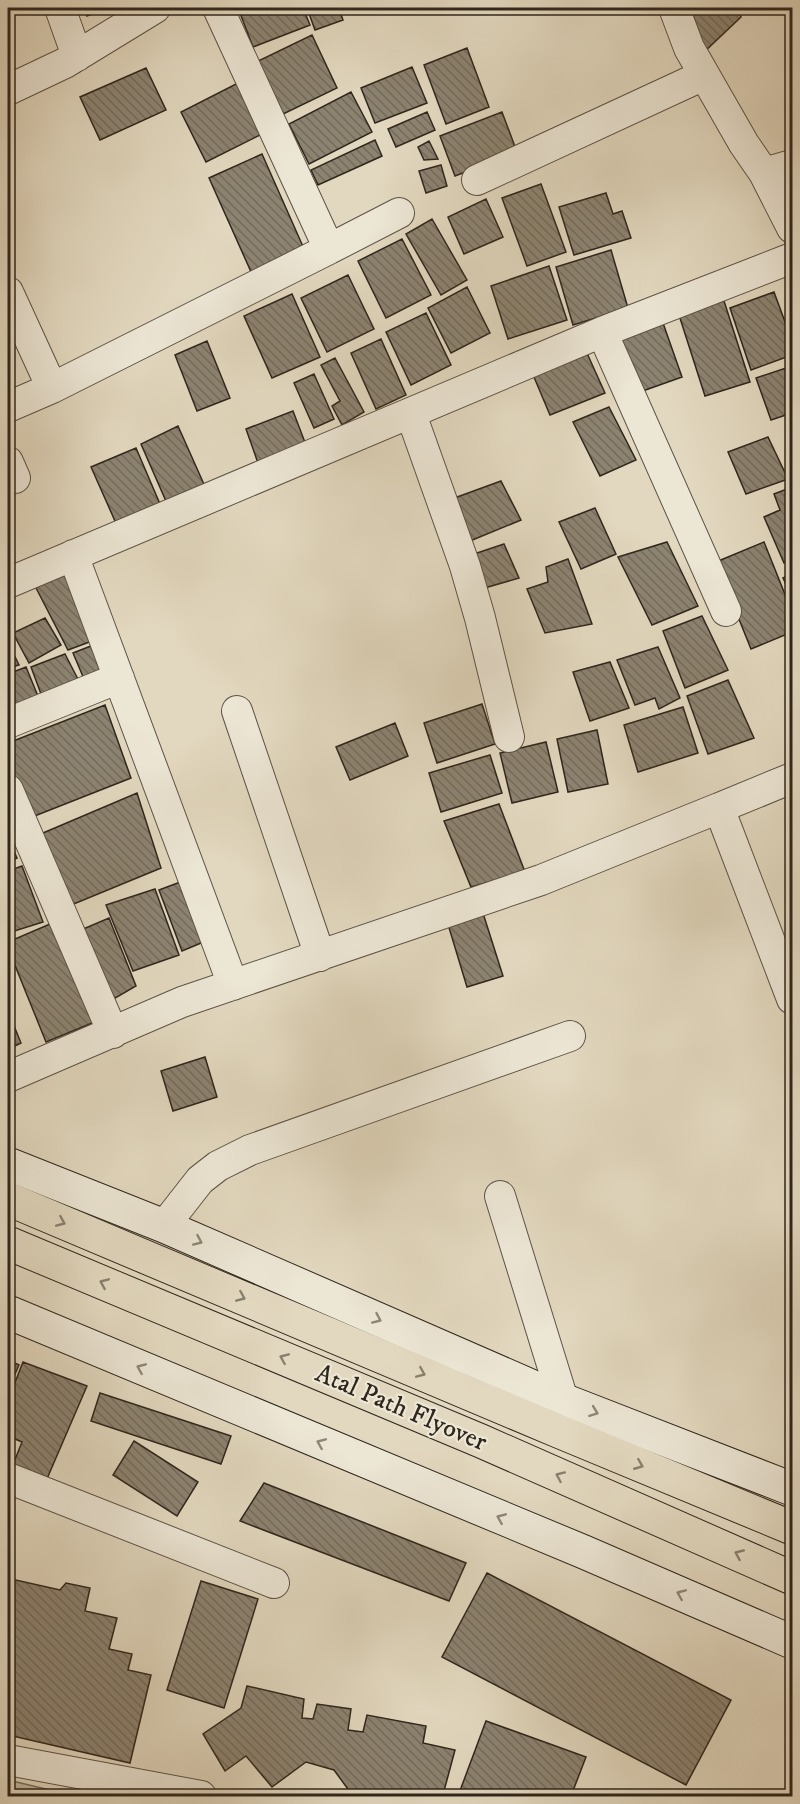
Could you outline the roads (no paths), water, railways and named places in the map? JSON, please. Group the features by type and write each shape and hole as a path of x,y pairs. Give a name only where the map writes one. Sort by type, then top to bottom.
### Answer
{"main road":[{"name":"Atal Path Flyover","path":"8,1199 792,1528"},
{"name":"Atal Path Flyover","path":"8,1242 481,1441 792,1578"}],"street":[{"path":"60,8 77,56"},
{"path":"8,90 65,63 155,8"},
{"path":"218,8 329,249"},
{"path":"674,8 689,48 744,144 764,173 792,228"},
{"path":"477,180 704,75"},
{"path":"764,173 792,165"},
{"path":"8,406 52,388 399,213"},
{"path":"8,583 602,332 792,258"},
{"path":"8,292 52,388"},
{"path":"602,332 726,611"},
{"path":"411,414 465,566 509,737"},
{"path":"73,555 233,985"},
{"path":"8,723 119,678"},
{"path":"237,711 320,956"},
{"path":"8,1077 182,1002 541,880 792,778"},
{"path":"8,790 112,1032"},
{"path":"719,808 792,999"},
{"path":"164,1226 200,1180 218,1166 250,1150 570,1036"},
{"path":"8,1164 164,1226 563,1401 792,1489"},
{"path":"500,1196 563,1401"},
{"path":"8,1312 562,1543 792,1642"},
{"path":"8,1478 274,1583"},
{"path":"8,1760 201,1797"}]}
